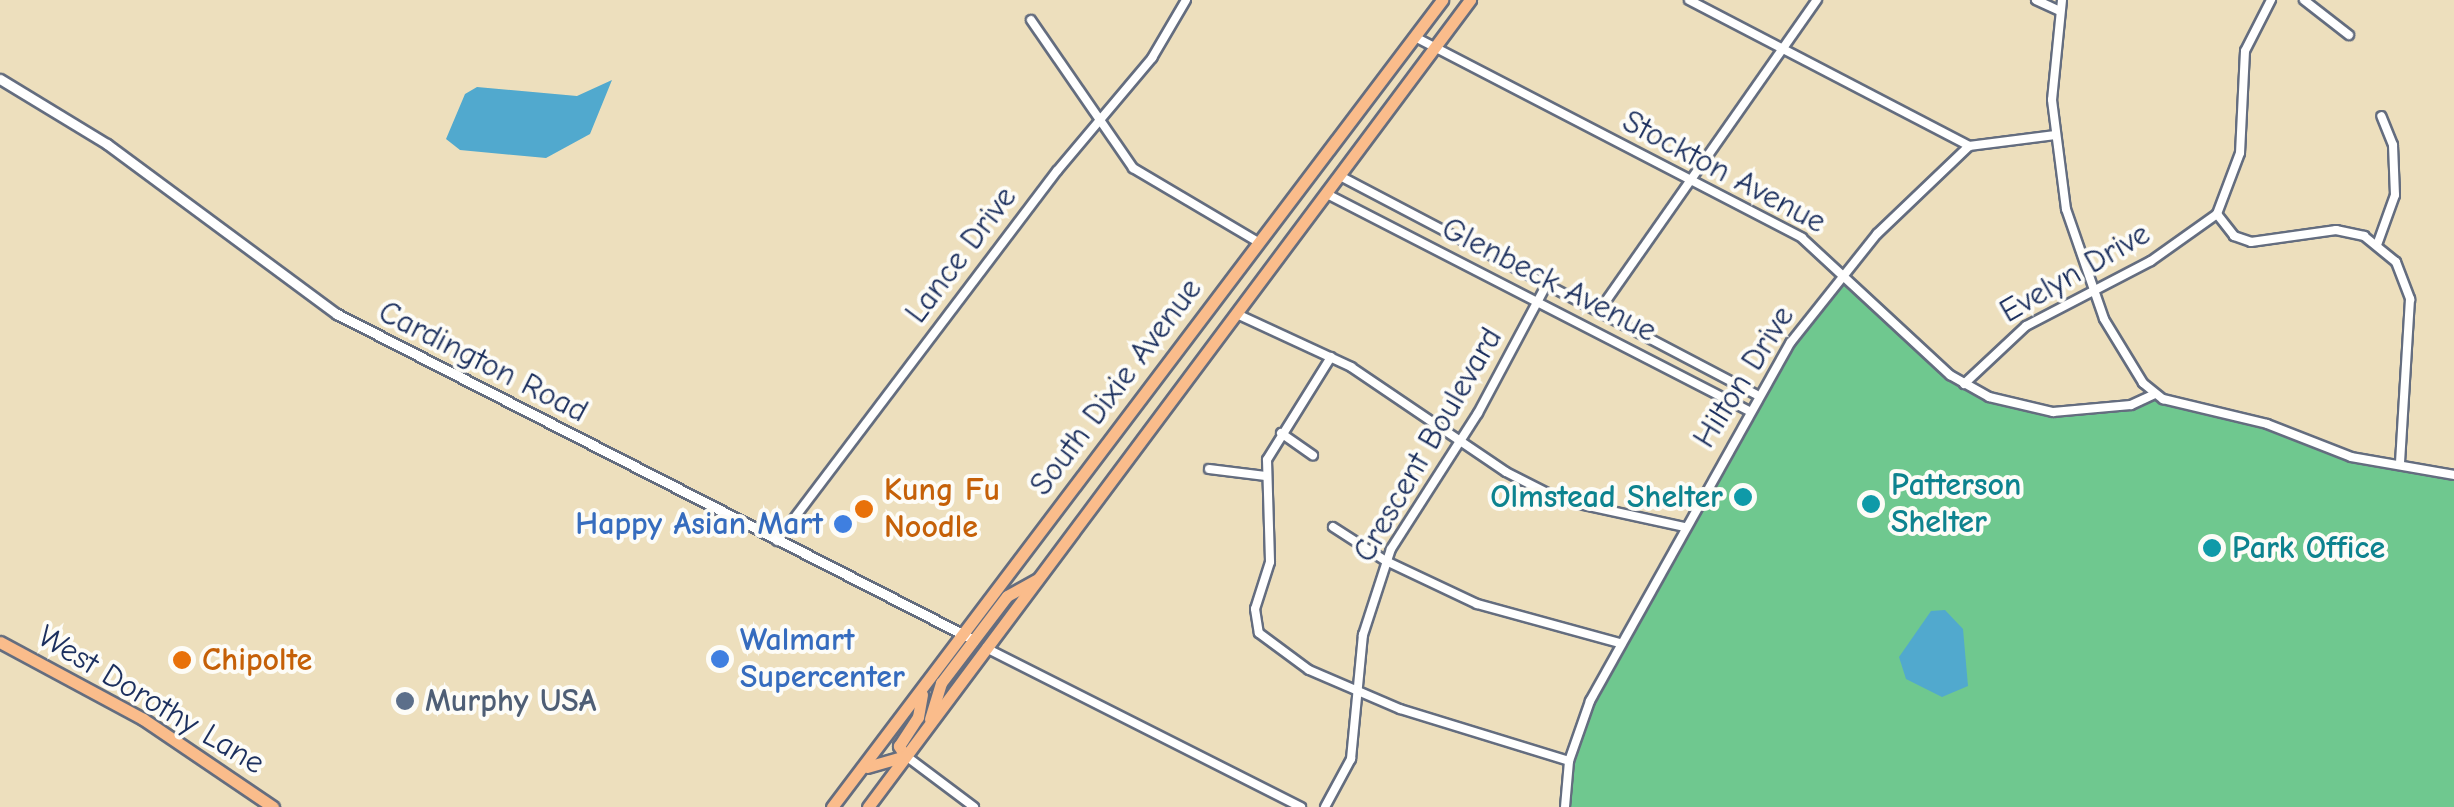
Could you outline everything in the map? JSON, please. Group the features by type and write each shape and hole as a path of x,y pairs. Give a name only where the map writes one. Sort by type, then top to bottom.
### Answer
{"main road":[{"name":"South Dixie Avenue","path":"832,807 968,637 1442,0"},
{"name":"South Dixie Avenue","path":"868,807 1470,0"},
{"path":"930,723 936,693 968,637 1007,596 1038,579"},
{"name":"West Dorothy Lane","path":"0,642 144,719 273,807"},
{"path":"861,771 906,756 899,746 918,717 922,690"}],"street":[{"name":"Lance Drive","path":"777,541 1100,118 1152,58 1186,0"},
{"path":"1689,0 1969,146 2055,135"},
{"path":"1599,311 1816,0"},
{"path":"2036,0 2060,11"},
{"path":"2062,0 2055,135 2066,208 2092,289 2115,342 2155,394 2267,424 2351,457 2400,462 2454,475"},
{"path":"2271,0 2245,51 2240,152 2218,214 2234,236 2250,242 2324,230 2377,245 2404,275 2410,299 2400,462"},
{"path":"2304,0 2349,35"},
{"path":"1031,20 1133,168 1260,243"},
{"name":"Stockton Avenue","path":"1415,37 1802,238 1846,273 1964,384 2008,404 2052,412 2131,404 2155,394"},
{"name":"Cardington Road","path":"0,79 107,144 338,314 968,637"},
{"path":"2377,245 2395,195 2392,146 2381,116"},
{"name":"Hilton Drive","path":"1565,807 1569,760 1620,643 1756,394 1846,273 1969,146"},
{"name":"Glenbeck Avenue","path":"1340,176 1756,394"},
{"name":"Glenbeck Avenue","path":"1327,194 1748,410"},
{"name":"Evelyn Drive","path":"1964,384 2026,326 2151,261 2218,214"},
{"name":"Crescent Boulevard","path":"1326,807 1351,759 1363,635 1386,561 1461,442 1547,284"},
{"path":"1237,314 1332,356 1461,442 1570,503 1685,527"},
{"path":"1332,356 1281,433 1266,476 1270,562 1255,627 1282,654 1360,692 1445,726 1569,760"},
{"path":"1281,433 1314,456"},
{"path":"1210,468 1266,476"},
{"path":"1333,527 1386,561 1520,619 1620,643"},
{"path":"986,648 1300,807"},
{"path":"906,756 974,807"}],"green space":[{"path":"1846,273 1921,348 1971,388 2037,411 2131,405 2155,394 2368,460 2454,475 2454,807 1565,807 1581,721 1756,394"}],"water":[{"path":"612,80 590,134 546,158 460,150 446,139 465,94 477,87 577,96"},
{"path":"1945,610 1963,629 1968,686 1942,697 1906,679 1899,657 1931,611"}],"place":[{"name":"Olmstead Shelter","path":"1743,497"},
{"name":"Patterson Shelter","path":"1871,504"},
{"name":"Kung Fu Noodle","path":"864,509"},
{"name":"Happy Asian Mart","path":"843,524"},
{"name":"Park Office","path":"2212,548"},
{"name":"Walmart Supercenter","path":"720,659"},
{"name":"Chipolte","path":"182,660"},
{"name":"Murphy USA","path":"405,701"}]}
